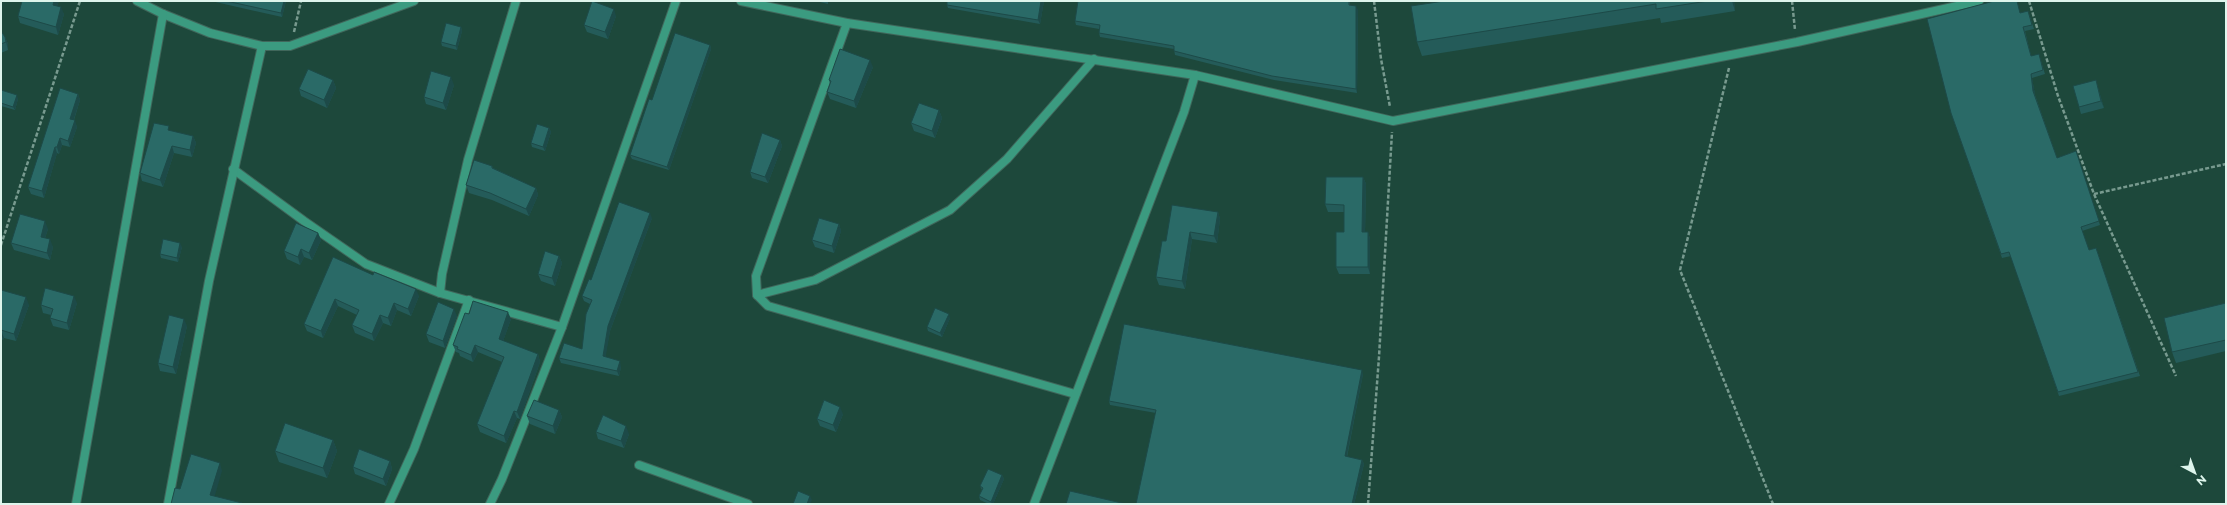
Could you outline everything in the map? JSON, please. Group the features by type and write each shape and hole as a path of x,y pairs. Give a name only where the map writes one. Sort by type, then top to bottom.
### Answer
{"street":[{"path":"137,1 163,14 210,33 262,46 290,46 414,1"},
{"path":"440,293 442,274 468,160 516,1"},
{"path":"490,504 502,479 562,327 676,1"},
{"path":"740,1 847,23 1195,74 1392,121 1732,53 1797,42 1979,1"},
{"path":"76,504 163,14"},
{"path":"847,23 756,276 757,295 768,306 1075,394"},
{"path":"168,504 209,281 233,168 262,46"},
{"path":"757,295 814,280 950,210 1007,160 1094,59"},
{"path":"1034,504 1184,112 1195,74"},
{"path":"233,168 304,222 366,264 440,293 562,327"},
{"path":"389,504 414,449 468,300"},
{"path":"639,465 748,504"}],"path":[{"path":"1,245 80,1"},
{"path":"290,46 301,1"},
{"path":"1368,504 1379,357 1392,121 1381,58 1374,1"},
{"path":"1792,1 1797,42"},
{"path":"2029,1 2058,96 2094,194 2176,376"},
{"path":"1732,53 1680,270 1773,504"},
{"path":"2094,194 2226,164"}],"building":[{"path":"22,1 54,1 53,5 61,7 56,27 18,16"},
{"path":"226,1 284,1 281,13"},
{"path":"592,1 614,9 605,32 584,25"},
{"path":"947,1 1041,1 1038,20 947,5"},
{"path":"1078,1 1349,1 1349,5 1356,6 1356,89 1272,76 1174,51 1174,46 1099,33 1100,25 1075,21"},
{"path":"1444,1 1708,1 1656,9 1656,4 1417,42 1411,6"},
{"path":"1994,1 2017,1 2020,13 2028,11 2032,25 2023,27 2031,56 2039,54 2043,70 2031,74 2033,91 2057,158 2076,151 2099,221 2081,227 2089,250 2096,248 2138,372 2058,392 2009,252 2001,254 1951,113 1927,19"},
{"path":"446,23 461,27 456,46 441,42"},
{"path":"1,31 6,42 1,44"},
{"path":"675,33 710,45 667,167 630,155 649,99 652,100"},
{"path":"840,49 870,60 854,101 827,92 831,81 829,80"},
{"path":"308,69 333,80 324,100 299,89"},
{"path":"431,71 451,77 443,103 424,97"},
{"path":"2096,80 2101,101 2079,107 2073,86"},
{"path":"60,88 78,94 70,119 75,120 68,141 60,138 57,147 55,147 42,191 28,187"},
{"path":"1,90 17,95 13,107 1,103"},
{"path":"919,103 939,110 932,131 911,123"},
{"path":"154,123 169,126 168,130 193,136 190,150 172,146 160,180 140,173"},
{"path":"537,124 549,128 543,147 531,143"},
{"path":"762,133 780,140 765,177 750,172"},
{"path":"474,160 492,166 492,168 536,188 526,209 490,193 466,185"},
{"path":"1326,177 1363,177 1362,232 1368,232 1368,267 1336,267 1336,232 1344,232 1344,205 1325,204"},
{"path":"619,202 650,213 608,326 603,356 620,361 617,371 559,358 564,343 582,349 586,314 592,300 582,296 589,279 591,280"},
{"path":"1172,205 1218,212 1214,236 1190,232 1182,281 1156,277 1162,241 1166,241"},
{"path":"20,214 45,221 41,237 50,239 47,253 11,243"},
{"path":"819,218 839,224 832,246 812,240"},
{"path":"296,223 318,233 309,253 301,249 298,257 284,251"},
{"path":"163,239 180,243 177,258 160,254"},
{"path":"545,251 559,256 552,278 538,274"},
{"path":"333,257 373,275 374,272 416,289 408,309 394,303 388,318 380,315 372,334 352,325 359,310 335,299 321,331 304,324"},
{"path":"45,288 74,296 67,323 50,318 53,309 41,305"},
{"path":"1,290 26,297 14,334 1,330"},
{"path":"473,301 508,312 499,339 538,354 517,412 514,411 504,436 477,424 504,357 475,345 471,355 457,349 458,347 453,345 465,313 469,314"},
{"path":"438,302 454,309 443,341 426,334"},
{"path":"2226,303 2226,340 2172,352 2164,318"},
{"path":"935,308 949,314 940,333 927,327"},
{"path":"169,315 184,319 173,367 158,363"},
{"path":"1124,324 1362,370 1345,456 1362,460 1352,504 1136,504 1156,410 1109,401"},
{"path":"534,400 559,410 553,426 527,416"},
{"path":"824,400 840,407 833,425 817,419"},
{"path":"603,415 626,426 621,441 596,432"},
{"path":"285,423 333,440 323,468 275,451"},
{"path":"359,449 390,461 383,479 353,467"},
{"path":"191,454 220,463 210,495 242,504 171,504 175,488 180,489"},
{"path":"988,469 1002,475 991,502 979,496 983,488 980,486"},
{"path":"798,491 810,496 807,504 793,504"},
{"path":"1070,491 1126,504 1066,504"}]}
